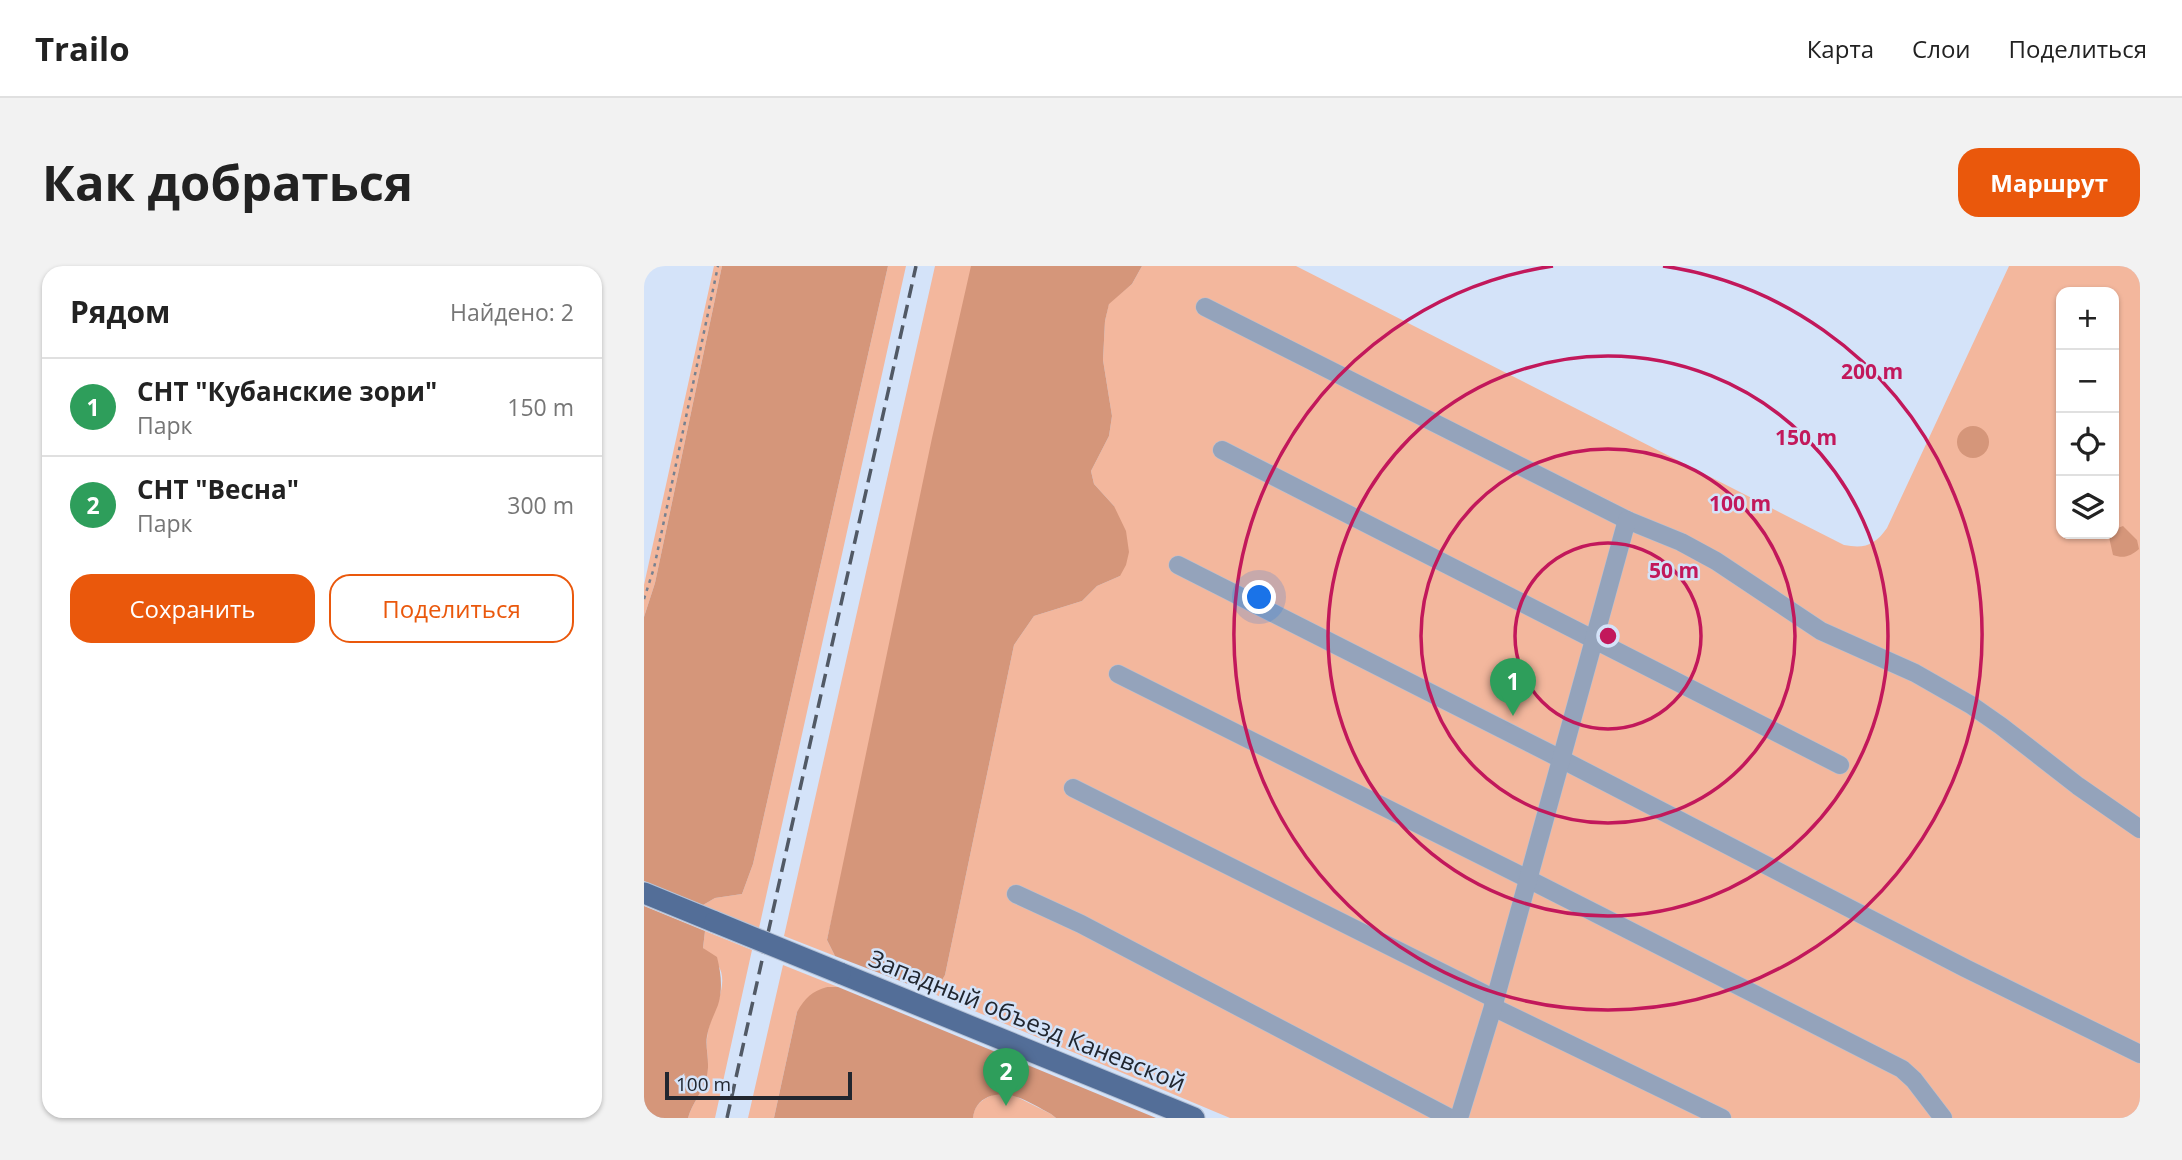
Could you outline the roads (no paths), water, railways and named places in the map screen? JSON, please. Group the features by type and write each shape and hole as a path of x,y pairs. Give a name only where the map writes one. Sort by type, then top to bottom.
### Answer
{"main road":[{"name":"Западный объезд Каневской","path":"644,893 1194,1118"}],"lane":[{"path":"1205,307 1627,520 1693,548 1751,583 1821,631 1915,673 1970,705 2078,786 2140,828"},
{"path":"1222,450 1840,765"},
{"path":"1459,1118 1494,1003 1627,520"},
{"path":"1178,565 1965,968 2140,1054"},
{"path":"1118,674 1902,1069 1914,1080 1943,1118"},
{"path":"1073,788 1722,1118"},
{"path":"1016,894 1082,924 1450,1118"}],"railway":[{"path":"727,1118 916,266"}],"place":[{"name":"СНТ \"Кубанские зори\"","path":"1513,716"},
{"name":"СНТ \"Весна\"","path":"1006,1106"}]}
